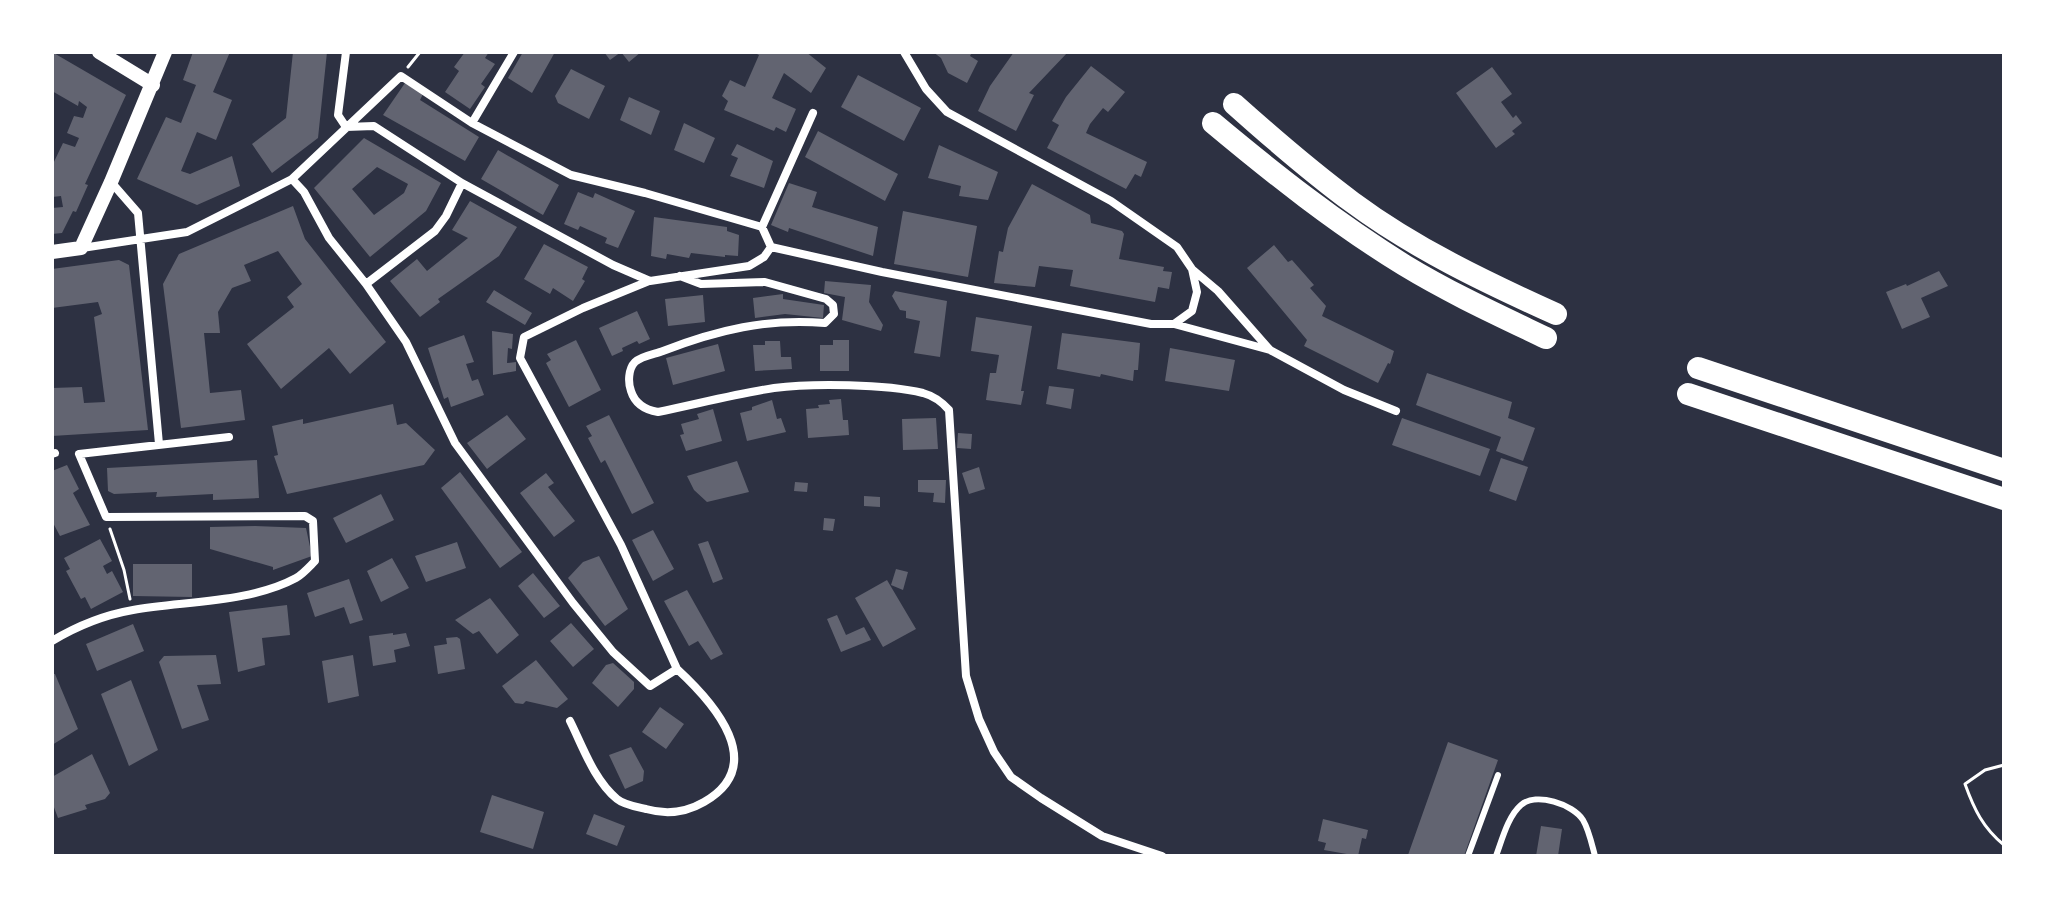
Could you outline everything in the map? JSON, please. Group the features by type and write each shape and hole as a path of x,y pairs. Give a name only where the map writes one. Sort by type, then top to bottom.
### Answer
{"highway":[{"path":"1234,104 1288,153 1354,204 1475,277 1556,314"},
{"path":"1213,123 1285,182 1406,266 1472,303 1546,338"},
{"path":"1698,368 2004,470"},
{"path":"1688,394 2004,499"}],"street":[{"path":"99,52 153,85"},
{"path":"81,248 165,52"},
{"path":"346,52 338,115 346,127"},
{"path":"472,123 514,52"},
{"path":"904,52 926,89 947,112 1111,201 1177,247 1192,269 1218,291 1270,350"},
{"path":"52,252 187,232 292,179 401,76 472,123 571,175 762,227"},
{"path":"771,247 762,227 813,113"},
{"path":"346,127 374,126 462,183 613,265 650,281"},
{"path":"292,179 304,192 329,238 406,342 455,443 573,603 613,652 650,686 677,669"},
{"path":"111,182 138,213 159,444"},
{"path":"366,284 435,231 462,183"},
{"path":"570,721 599,779 619,801 666,814 693,809 717,795 729,782 734,762 729,736 714,706 677,669 621,545 579,462 520,358 524,337 583,308 650,281 749,266 764,257 771,247"},
{"path":"771,247 980,292 1151,324 1174,324 1270,350 1344,390 1396,411"},
{"path":"1174,324 1192,311 1197,292 1192,269"},
{"path":"679,276 701,284 765,282 826,299 833,305 834,314 825,323 790,320 750,324 669,348 635,362 630,370 630,389 640,406 658,412 773,389 809,386 895,389 926,394 949,410 952,418 966,676 979,719 994,752 1011,777 1053,806 1102,836 1162,856"},
{"path":"52,641 78,626 132,610 200,603 258,591 297,578 315,561 315,529 313,521 305,516 106,517 79,454 229,437"}],"lane":[{"path":"1468,856 1498,775"},
{"path":"1496,856 1510,821 1520,806 1539,798 1569,808 1583,819 1595,856"}],"path":[{"path":"106,517 124,570 132,610"},
{"path":"2004,765 1985,770 1965,784 1985,828 2004,845"}],"building":[{"path":"52,52 126,95 85,184 88,185 76,212 73,211 62,233 52,234 52,208 63,207 61,196 52,197 52,166 63,143 75,147 79,138 67,133 74,116 83,118 87,107 79,101 78,106 52,91"},
{"path":"193,52 230,52 213,92 232,100 216,140 197,132 181,171 190,174 232,156 240,186 197,205 137,179 166,117 181,123 196,85 183,80"},
{"path":"293,52 327,52 318,138 272,173 252,144 286,118"},
{"path":"465,52 489,52 485,58 495,64 481,84 485,87 470,109 445,92 459,71 454,67"},
{"path":"523,52 555,52 532,93 508,78"},
{"path":"604,52 621,52 610,60"},
{"path":"621,52 641,52 629,62"},
{"path":"753,52 806,52 826,68 811,93 784,73 772,98 796,109 786,132 776,127 774,131 724,110 728,101 722,96 730,80 745,87 759,55"},
{"path":"933,52 972,52 970,56 978,61 967,83 948,73 941,58"},
{"path":"1014,52 1068,52 1029,93 1034,95 1016,131 978,111 990,86"},
{"path":"1091,66 1125,92 1108,112 1103,108 1086,133 1147,162 1141,177 1135,174 1126,189 1047,148 1059,125 1052,121 1066,97"},
{"path":"1492,67 1512,94 1501,102 1513,118 1516,115 1522,123 1512,131 1515,134 1496,148 1456,93"},
{"path":"571,69 605,86 589,119 558,103 555,96"},
{"path":"858,75 921,108 904,141 841,107"},
{"path":"405,83 423,94 420,100 479,137 465,161 383,115"},
{"path":"629,97 660,111 651,135 620,120"},
{"path":"684,123 715,138 704,163 674,150"},
{"path":"818,131 898,174 885,201 805,157"},
{"path":"364,138 441,183 426,211 370,257 314,188","holes":["377,167 408,184 404,193 374,215 352,189"]},
{"path":"737,144 773,161 764,188 730,176 738,158 731,155"},
{"path":"939,145 998,172 988,200 959,196 961,186 928,178"},
{"path":"498,150 559,185 543,215 481,179"},
{"path":"789,183 817,192 812,207 878,227 873,256 771,225"},
{"path":"1032,184 1090,215 1091,223 1122,231 1119,259 1164,267 1163,271 1172,272 1169,289 1158,287 1155,302 1070,286 1073,270 1039,266 1035,287 994,283 999,251 1003,252 1008,228"},
{"path":"578,192 593,198 595,193 635,211 618,248 605,243 607,238 580,226 578,230 564,224"},
{"path":"470,201 517,227 499,256 438,299 440,302 420,317 390,281 417,259 427,271 468,238 452,230"},
{"path":"293,206 305,239 386,342 350,374 329,348 281,389 247,344 294,307 287,297 302,284 278,251 244,265 251,281 232,288 218,312 220,333 204,333 210,393 241,390 245,420 181,428 163,284 179,254"},
{"path":"903,211 977,226 968,277 894,264"},
{"path":"654,217 727,227 727,231 739,235 738,256 691,253 689,258 667,254 666,259 651,256"},
{"path":"544,244 588,267 582,279 585,281 573,301 553,288 550,294 524,279"},
{"path":"1274,245 1314,285 1310,288 1326,306 1322,316 1394,351 1378,383 1304,346 1307,340 1247,268"},
{"path":"119,260 129,265 148,430 52,436 52,388 82,387 84,403 105,402 94,317 102,314 98,302 52,308 52,269"},
{"path":"1939,271 1948,286 1921,298 1930,317 1902,329 1886,292"},
{"path":"825,281 871,285 869,302 883,325 881,331 842,320 845,297 824,293"},
{"path":"494,290 532,313 525,325 486,302"},
{"path":"895,291 947,301 940,357 914,353 920,321 906,318 906,311 900,310 892,296"},
{"path":"783,294 783,299 824,305 823,318 785,314 755,318 753,298"},
{"path":"703,295 705,322 668,326 665,299"},
{"path":"637,311 650,339 639,344 637,341 612,356 599,328"},
{"path":"976,317 1032,326 1021,405 986,400 990,373 996,373 999,355 971,351"},
{"path":"492,331 513,334 507,363 516,362 516,371 493,375"},
{"path":"1062,333 1140,343 1138,370 1134,370 1133,381 1057,369"},
{"path":"464,335 474,362 466,364 472,381 478,379 484,395 451,407 448,397 444,399 428,348"},
{"path":"576,340 601,390 569,407 546,363 551,360 547,354"},
{"path":"833,340 849,340 849,371 820,371 820,345 833,345"},
{"path":"765,341 780,341 781,357 791,357 792,369 755,371 753,345 765,345"},
{"path":"718,344 725,371 673,385 666,358"},
{"path":"1170,348 1235,360 1229,391 1165,381"},
{"path":"1427,373 1512,402 1508,418 1535,428 1523,461 1496,451 1501,437 1416,405"},
{"path":"1049,386 1074,389 1071,409 1046,404"},
{"path":"841,399 843,420 848,420 849,435 808,438 806,409 819,408 818,405 830,404 829,400"},
{"path":"772,400 777,419 781,418 786,432 747,441 740,413"},
{"path":"393,404 397,425 406,423 435,450 424,465 287,494 274,456 278,455 272,426 303,419 303,424"},
{"path":"713,409 722,441 686,451 680,435 684,434 681,424 699,419 697,414"},
{"path":"507,415 526,439 487,469 467,443"},
{"path":"609,415 654,503 632,514 605,460 601,463 588,438 592,436 586,426"},
{"path":"936,418 938,449 903,450 902,419"},
{"path":"1402,418 1490,449 1480,476 1392,445"},
{"path":"958,433 972,434 971,449 957,448"},
{"path":"1501,458 1528,467 1516,501 1489,491"},
{"path":"257,460 259,498 213,500 213,494 156,497 157,492 114,494 108,491 107,468"},
{"path":"737,461 749,492 707,502 694,490 687,476"},
{"path":"67,465 79,489 73,493 90,525 60,536 52,521 52,471"},
{"path":"979,467 985,489 969,494 962,473"},
{"path":"460,472 522,552 500,568 441,488"},
{"path":"546,473 554,483 548,487 575,521 554,537 520,493"},
{"path":"918,480 946,480 945,503 933,502 934,493 918,492"},
{"path":"795,482 808,483 807,492 794,491"},
{"path":"381,494 394,520 346,543 333,518"},
{"path":"864,496 880,497 880,507 864,506"},
{"path":"824,518 835,519 833,531 823,530"},
{"path":"210,527 306,528 312,556 273,570 273,567 210,549"},
{"path":"653,530 674,569 653,581 632,540"},
{"path":"100,539 112,561 103,566 107,574 112,571 123,592 91,609 85,597 81,599 66,571 70,569 64,558"},
{"path":"708,541 723,579 713,583 698,544"},
{"path":"457,542 466,568 426,582 415,556"},
{"path":"599,556 628,609 605,626 568,578 583,562"},
{"path":"392,558 409,588 381,602 367,571"},
{"path":"133,564 192,564 192,597 133,596"},
{"path":"896,569 908,572 903,590 891,585"},
{"path":"533,573 560,606 544,618 518,586"},
{"path":"349,579 363,620 350,624 344,607 315,617 307,593"},
{"path":"887,580 916,629 883,647 855,598"},
{"path":"687,590 723,654 711,660 698,641 689,646 664,601"},
{"path":"490,598 519,635 497,654 479,631 473,634 455,620"},
{"path":"287,605 290,635 262,638 265,665 238,672 229,612"},
{"path":"837,615 846,635 864,627 871,640 841,652 827,619"},
{"path":"571,623 594,649 573,667 550,641"},
{"path":"133,624 144,651 97,671 86,644"},
{"path":"406,633 410,646 394,650 396,662 373,666 369,636"},
{"path":"446,638 460,639 465,669 438,674 434,646 447,644"},
{"path":"216,655 221,684 197,685 209,720 182,729 159,662 164,656"},
{"path":"353,655 359,696 328,703 322,661"},
{"path":"536,660 568,699 557,708 526,701 523,704 515,703 502,686"},
{"path":"613,663 634,682 634,689 618,707 592,683 606,665"},
{"path":"52,674 55,674 78,729 52,745"},
{"path":"131,680 158,750 129,766 101,694"},
{"path":"660,707 684,724 666,749 642,732"},
{"path":"1448,742 1498,760 1464,856 1408,855"},
{"path":"631,747 644,771 643,781 625,789 609,755"},
{"path":"92,754 110,793 105,799 85,805 87,809 58,818 52,802 52,777"},
{"path":"492,795 544,812 533,849 480,832"},
{"path":"594,814 625,826 617,846 586,834"},
{"path":"1323,819 1368,830 1366,839 1362,838 1358,856 1324,850 1326,843 1318,841"},
{"path":"1541,826 1562,829 1558,856 1536,856"}]}
